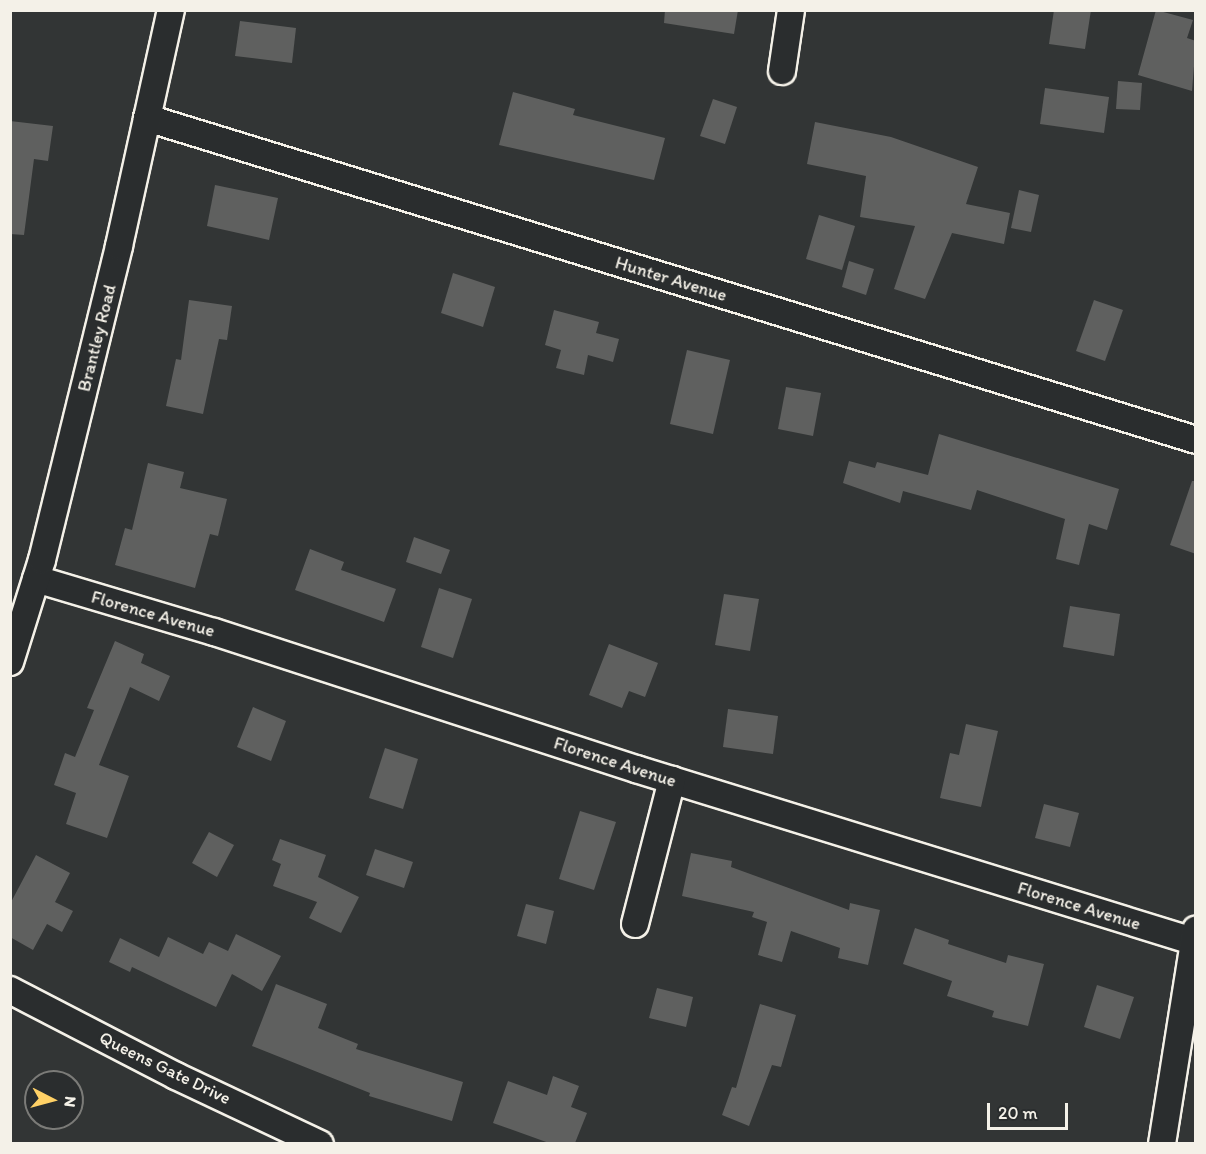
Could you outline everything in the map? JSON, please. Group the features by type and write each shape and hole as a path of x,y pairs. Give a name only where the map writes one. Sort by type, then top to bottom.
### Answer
{"street":[{"name":"Brantley Road","path":"10,662 36,579 119,246 171,10"},
{"path":"782,71 791,10"},
{"name":"Hunter Avenue","path":"147,118 1196,440"},
{"name":"Florence Avenue","path":"36,579 226,635 672,780 1195,938"},
{"path":"635,924 672,780"},
{"path":"1162,1143 1195,938"},
{"name":"Queens Gate Drive","path":"10,990 176,1076 320,1143"}],"building":[{"path":"665,10 738,10 734,34 664,23"},
{"path":"1054,10 1091,10 1085,49 1049,44"},
{"path":"1156,10 1193,20 1187,38 1196,41 1192,91 1138,75"},
{"path":"240,21 296,28 292,63 235,56"},
{"path":"1118,81 1142,83 1140,110 1116,109"},
{"path":"1045,88 1109,97 1104,133 1040,124"},
{"path":"513,92 575,109 573,115 665,138 654,180 499,145"},
{"path":"713,99 737,107 725,144 700,136"},
{"path":"10,121 53,126 48,161 34,159 24,235 10,234"},
{"path":"815,122 891,137 978,167 966,204 1010,213 1004,244 952,233 925,299 894,289 915,226 860,217 866,176 807,164"},
{"path":"215,185 278,198 269,240 207,226"},
{"path":"1019,190 1039,195 1031,232 1011,228"},
{"path":"819,215 855,226 842,270 806,259"},
{"path":"849,261 874,269 866,295 842,287"},
{"path":"453,273 495,287 483,327 441,313"},
{"path":"189,300 232,306 227,340 219,339 203,414 166,406 176,359 181,360"},
{"path":"1094,300 1123,310 1105,361 1076,351"},
{"path":"554,310 599,322 596,333 619,339 613,362 588,355 584,375 556,368 561,350 545,345"},
{"path":"687,350 730,360 713,434 670,424"},
{"path":"786,387 821,393 813,436 778,429"},
{"path":"939,434 1119,489 1107,530 1089,524 1079,565 1056,559 1065,519 977,490 971,510 903,491 900,503 843,483 849,461 875,468 877,462 928,475"},
{"path":"148,463 184,472 180,488 227,499 218,536 210,534 195,588 115,565 125,528 132,530"},
{"path":"1192,481 1196,481 1196,554 1170,545"},
{"path":"414,537 450,550 441,574 406,562"},
{"path":"310,549 344,562 341,570 396,589 384,622 295,590"},
{"path":"439,588 472,599 453,658 421,647"},
{"path":"724,594 759,599 750,651 715,645"},
{"path":"1070,606 1120,614 1114,656 1063,647"},
{"path":"115,641 144,654 141,663 170,676 159,701 130,687 99,765 129,776 107,838 66,824 76,793 54,785 65,753 75,757 94,710 87,708"},
{"path":"609,644 658,663 645,697 629,691 622,708 589,695"},
{"path":"253,707 286,721 271,761 237,747"},
{"path":"728,709 778,716 773,754 723,747"},
{"path":"966,724 998,731 981,807 940,798 950,753 959,755"},
{"path":"385,748 418,759 403,809 369,798"},
{"path":"1044,804 1079,813 1070,847 1035,838"},
{"path":"580,811 616,822 594,890 559,879"},
{"path":"209,832 234,845 217,877 192,863"},
{"path":"280,839 326,855 318,877 359,897 341,933 309,918 317,902 273,886 281,864 272,860"},
{"path":"375,849 413,862 404,888 366,875"},
{"path":"691,853 732,861 731,867 849,910 850,903 880,910 868,965 838,958 840,948 791,931 782,962 758,955 767,922 752,917 754,912 682,896"},
{"path":"36,855 70,873 55,902 73,911 62,932 47,924 33,950 10,937 10,904"},
{"path":"526,904 554,911 546,944 517,936"},
{"path":"915,928 949,940 948,944 1006,963 1008,955 1044,964 1028,1026 992,1017 994,1011 947,996 952,981 903,964"},
{"path":"236,934 281,956 262,991 232,974 216,1007 132,967 130,972 109,962 120,938 159,957 168,937 203,954 209,942 228,951"},
{"path":"276,984 327,1004 318,1028 358,1044 356,1049 463,1082 452,1121 369,1096 370,1093 252,1046"},
{"path":"1097,985 1134,997 1120,1039 1084,1027"},
{"path":"657,988 693,997 686,1027 649,1018"},
{"path":"760,1004 796,1015 781,1067 772,1065 749,1126 722,1115 732,1087 736,1088"},
{"path":"553,1076 579,1086 571,1107 587,1113 575,1143 549,1143 493,1123 508,1081 547,1095"}]}
